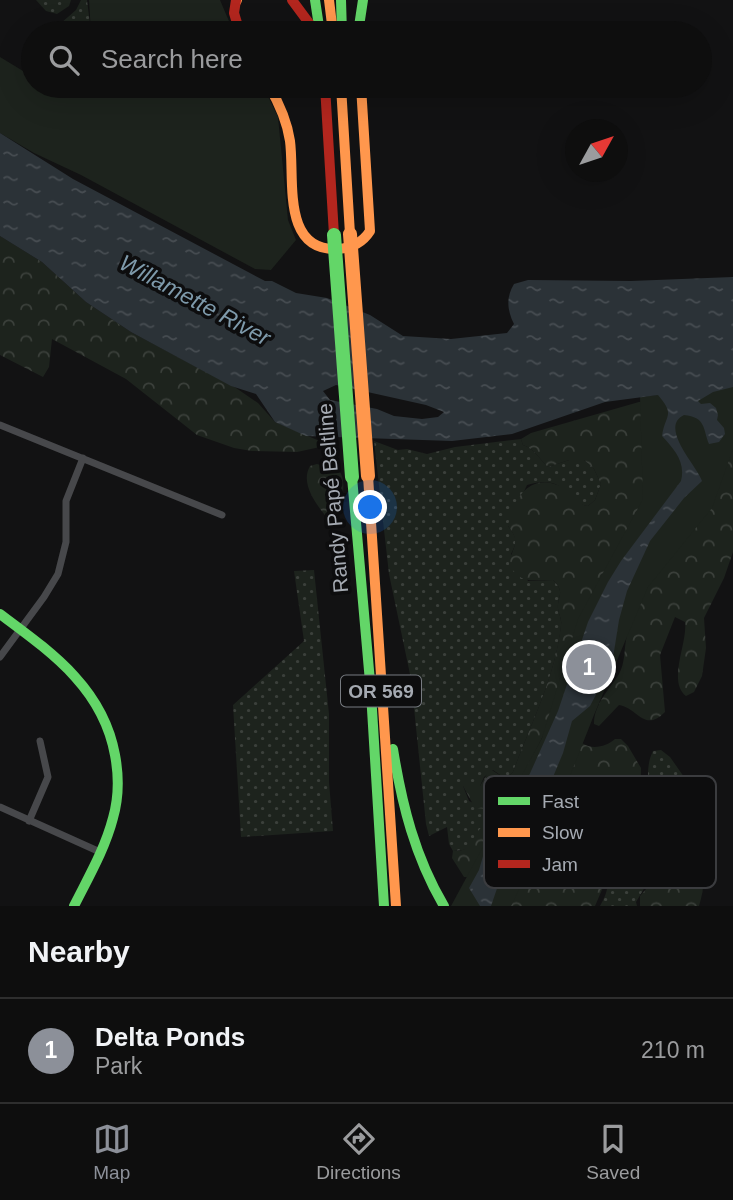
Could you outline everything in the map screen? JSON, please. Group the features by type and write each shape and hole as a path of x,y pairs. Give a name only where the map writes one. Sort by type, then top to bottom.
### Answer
{"main road":[{"path":"292,0 308,21"},
{"path":"315,0 318,21"},
{"path":"329,0 332,21"},
{"path":"341,0 342,21"},
{"path":"360,21 363,0"},
{"path":"236,1 234,13 236,21"},
{"path":"275,98 286,121 291,145 298,229 313,245 328,250 357,245 370,232 362,98"},
{"path":"321,98 332,188"},
{"name":"Randy Papé Beltline","path":"326,98 383,871 383,906"},
{"name":"Randy Papé Beltline","path":"342,98 397,906"},
{"path":"372,555 390,724 401,798 419,857 443,903"},
{"path":"0,614 61,660 82,680 102,711 111,735 118,770 113,821 74,906"}],"street":[{"path":"0,425 222,515"},
{"path":"0,657 50,589 61,565 65,542 66,501 83,458"},
{"path":"29,821 48,777 40,741"},
{"path":"0,807 100,852"}],"green space":[{"path":"36,0 71,0 69,6 57,14 46,11"},
{"path":"81,0 87,0 90,21 63,21 76,10"},
{"path":"89,0 220,0 229,21 90,21"},
{"path":"0,57 21,70 21,98 269,98 278,117 288,220 296,240 271,270 255,269 0,133"},
{"path":"0,236 42,262 86,302 131,332 236,388 258,403 275,422 329,445 297,452 252,451 234,448 197,435 126,379 52,339 49,367 43,377 0,355"},
{"path":"733,386 733,449 712,508 648,587 570,776 521,776 542,738 578,619 643,499 640,397"},
{"path":"639,402 659,403 662,469 542,738 523,776 509,776 542,700 554,663 561,625 558,609 560,591 557,584 553,580 524,579 509,565 515,545 508,526 510,516 525,490 541,482 562,487 577,501 588,506 595,500 601,484 594,469 584,460 569,460 548,467 523,445 521,439 531,433"},
{"path":"733,408 733,552 724,578 704,618 706,648 702,676 694,692 686,696 678,681 685,622 675,617 660,655 665,712 658,718 646,720 619,705 599,726 594,724 599,704 621,670 627,633 634,616"},
{"path":"521,439 523,445 548,467 569,460 584,460 594,469 601,484 595,500 588,506 575,500 558,485 540,482 527,485 508,526 516,540 511,554 528,581 553,580 559,588 558,609 561,624 558,645 542,700 513,772 509,776 502,776 493,770 484,776 480,786 463,786 469,801 484,808 484,824 470,847 453,851 449,844 447,827 429,836 426,824 411,679 389,574 374,441 398,450 407,449 427,454 455,447"},
{"path":"317,464 337,470 342,475 343,496 336,521 330,522 309,488 307,473 310,466"},
{"path":"314,570 329,714 329,782 333,831 241,837 233,705 304,641 294,571"},
{"path":"621,739 641,768 641,776 565,776 582,743 599,747"},
{"path":"661,750 670,757 683,776 648,776 653,751"},
{"path":"490,769 501,776 486,776"},
{"path":"484,779 484,809 475,808 463,786 466,781 480,786"},
{"path":"484,824 484,852 471,877 464,877 452,858 453,851 467,848"},
{"path":"484,845 484,888 520,888 511,906 451,906"},
{"path":"505,888 603,888 595,906 496,906"},
{"path":"606,888 644,888 636,902 637,906 600,906"},
{"path":"647,888 703,888 699,906 640,906 640,896"}],"water":[{"name":"Willamette River","path":"0,133 73,179 265,281 272,281 296,293 327,298 370,315 403,336 451,339 507,333 514,324 508,304 511,289 514,284 528,280 631,281 733,277 733,387 713,392 698,401 701,404 710,403 716,408 717,420 724,428 725,434 719,442 709,444 700,421 696,418 684,415 677,421 677,437 702,481 684,498 650,541 627,591 612,664 590,706 572,721 553,776 529,776 558,711 588,622 621,561 681,481 680,462 675,451 662,436 668,411 658,395 605,402 512,434 452,441 306,436 275,422 256,394 231,386 131,332 86,302 42,262 0,236","holes":["336,385 426,405 444,412 438,417 422,419 394,416 377,409 330,400 323,391"]},
{"path":"484,853 484,888 497,888 491,906 480,906 469,888 479,870"}],"traffic: fast":[{"path":"315,0 318,21"},
{"path":"341,0 342,21"},
{"path":"360,21 363,0"},
{"path":"334,235 352,477"},
{"path":"352,477 371,693 384,906"},
{"path":"0,614 72,674 87,691 109,731 118,786 113,818 101,852 74,906"},
{"path":"393,749 417,850 444,906"}],"traffic: slow":[{"path":"329,0 332,21"},
{"path":"275,98 289,134 292,193 299,226 307,239 320,247 338,249 357,244 370,231 362,98"},
{"path":"342,98 350,234"},
{"path":"350,234 368,476"},
{"path":"368,476 396,906"}],"traffic: jam":[{"path":"236,0 234,13 236,21"},
{"path":"292,0 308,21"},
{"path":"326,98 334,235"}],"place":[{"name":"Delta Ponds","path":"589,667"}]}
